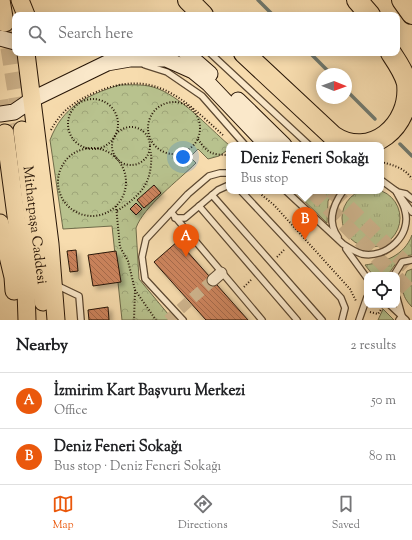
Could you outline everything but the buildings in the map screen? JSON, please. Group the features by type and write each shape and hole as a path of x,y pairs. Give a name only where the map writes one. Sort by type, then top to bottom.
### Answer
{"highway":[{"path":"188,0 200,12"},
{"path":"353,0 362,12"},
{"path":"358,0 368,12"},
{"path":"402,0 412,14"},
{"path":"400,51 412,65"},
{"path":"247,56 333,136 344,142"},
{"path":"375,142 388,136 402,121 408,104 407,83 399,64 393,56"}],"main road":[{"path":"2,0 12,35"},
{"path":"12,12 16,0"},
{"path":"20,0 25,12"},
{"path":"8,25 12,12"},
{"path":"26,56 50,244 56,320"},
{"path":"190,56 203,66 281,142"},
{"path":"0,114 14,112 33,99 107,63 130,59 166,59 193,71 209,84 264,142"},
{"name":"Mithatpaşa Caddesi","path":"22,130 46,320"},
{"name":"Mithatpaşa Caddesi","path":"5,133 26,291 28,320"},
{"path":"0,223 13,277 17,320"}],"lane":[{"path":"213,56 306,142"},
{"path":"130,59 167,72 202,96 242,142"},
{"path":"183,320 146,279 142,258 146,239 188,194 209,176 226,173"},
{"path":"384,183 396,191 406,194 412,198"},
{"path":"176,218 185,218 218,190 226,186"},
{"path":"396,191 412,212"},
{"path":"289,194 343,244 353,251 364,254 375,254 386,250 395,244 402,234 406,223 406,212 396,191"},
{"path":"244,194 341,298 345,308 342,320"},
{"path":"340,194 336,200 332,212 332,223 336,235 364,274"},
{"path":"212,195 322,320"},
{"path":"199,206 297,320"},
{"path":"171,212 217,276 262,320"},
{"path":"396,272 402,262 412,260"},
{"path":"53,283 80,296 81,320"},
{"path":"360,320 365,308"},
{"path":"390,308 402,319"},
{"path":"399,308 402,319"}],"path":[{"path":"49,134 57,119 68,107 88,95 106,87 124,83 155,85 174,94 196,113 200,121 198,139 186,152 169,154 160,151 154,146 142,130 131,126 121,130 114,138 103,147 91,149 79,151 71,156 60,170 58,179 59,190 62,200 69,208 88,216 98,216 108,212 116,206 122,197 125,187 125,177 118,161 112,150 114,138 117,130 115,113 110,106 95,99 79,103 69,117 68,125 69,134 80,146 91,149 104,151 118,161 131,166 147,158 151,149"},
{"path":"117,211 137,197 146,185 151,170 151,149 148,121 157,107 173,101 189,107 228,140"},
{"path":"198,139 203,147 214,155 226,155"},
{"path":"384,163 395,166 408,173 412,179"},
{"path":"54,176 58,179"},
{"path":"53,182 58,179"},
{"path":"260,194 274,206 350,289 357,304 357,309 378,314 384,308"},
{"path":"116,206 120,247 128,261 135,290 134,320"},
{"path":"135,290 156,320"}],"green space":[{"path":"119,85 145,85 153,87 163,91 183,104 226,142 226,151 219,156 208,159 198,149 190,157 196,163 154,202 146,211 136,228 139,279 173,320 122,320 112,226 63,229 50,140 55,128 69,111 86,98"},
{"path":"384,192 392,197 400,212 400,224 392,239 377,247 365,247 350,239 342,224 342,212 344,207 350,197 355,194 384,194"},
{"path":"297,194 332,194 328,201 327,223"},
{"path":"412,235 412,255 408,255 401,259 390,272 371,272 365,265 387,260 393,257 409,242"},
{"path":"412,269 412,307 408,303 404,294 403,281 407,271"},
{"path":"383,309 394,320 378,320"}],"waterway":[{"path":"258,0 270,12"},
{"path":"313,56 325,68"},
{"path":"352,96 375,119"},
{"path":"400,144 412,156"}],"tunnel":[{"path":"5,23 22,130"},
{"path":"0,100 5,133"},
{"path":"315,194 391,272"},
{"path":"335,194 412,270"},
{"path":"168,320 213,280"},
{"path":"400,281 412,293"}],"place":[{"name":"Deniz Feneri Sokağı","path":"305,240"},
{"name":"İzmirim Kart Başvuru Merkezi","path":"186,257"}]}
